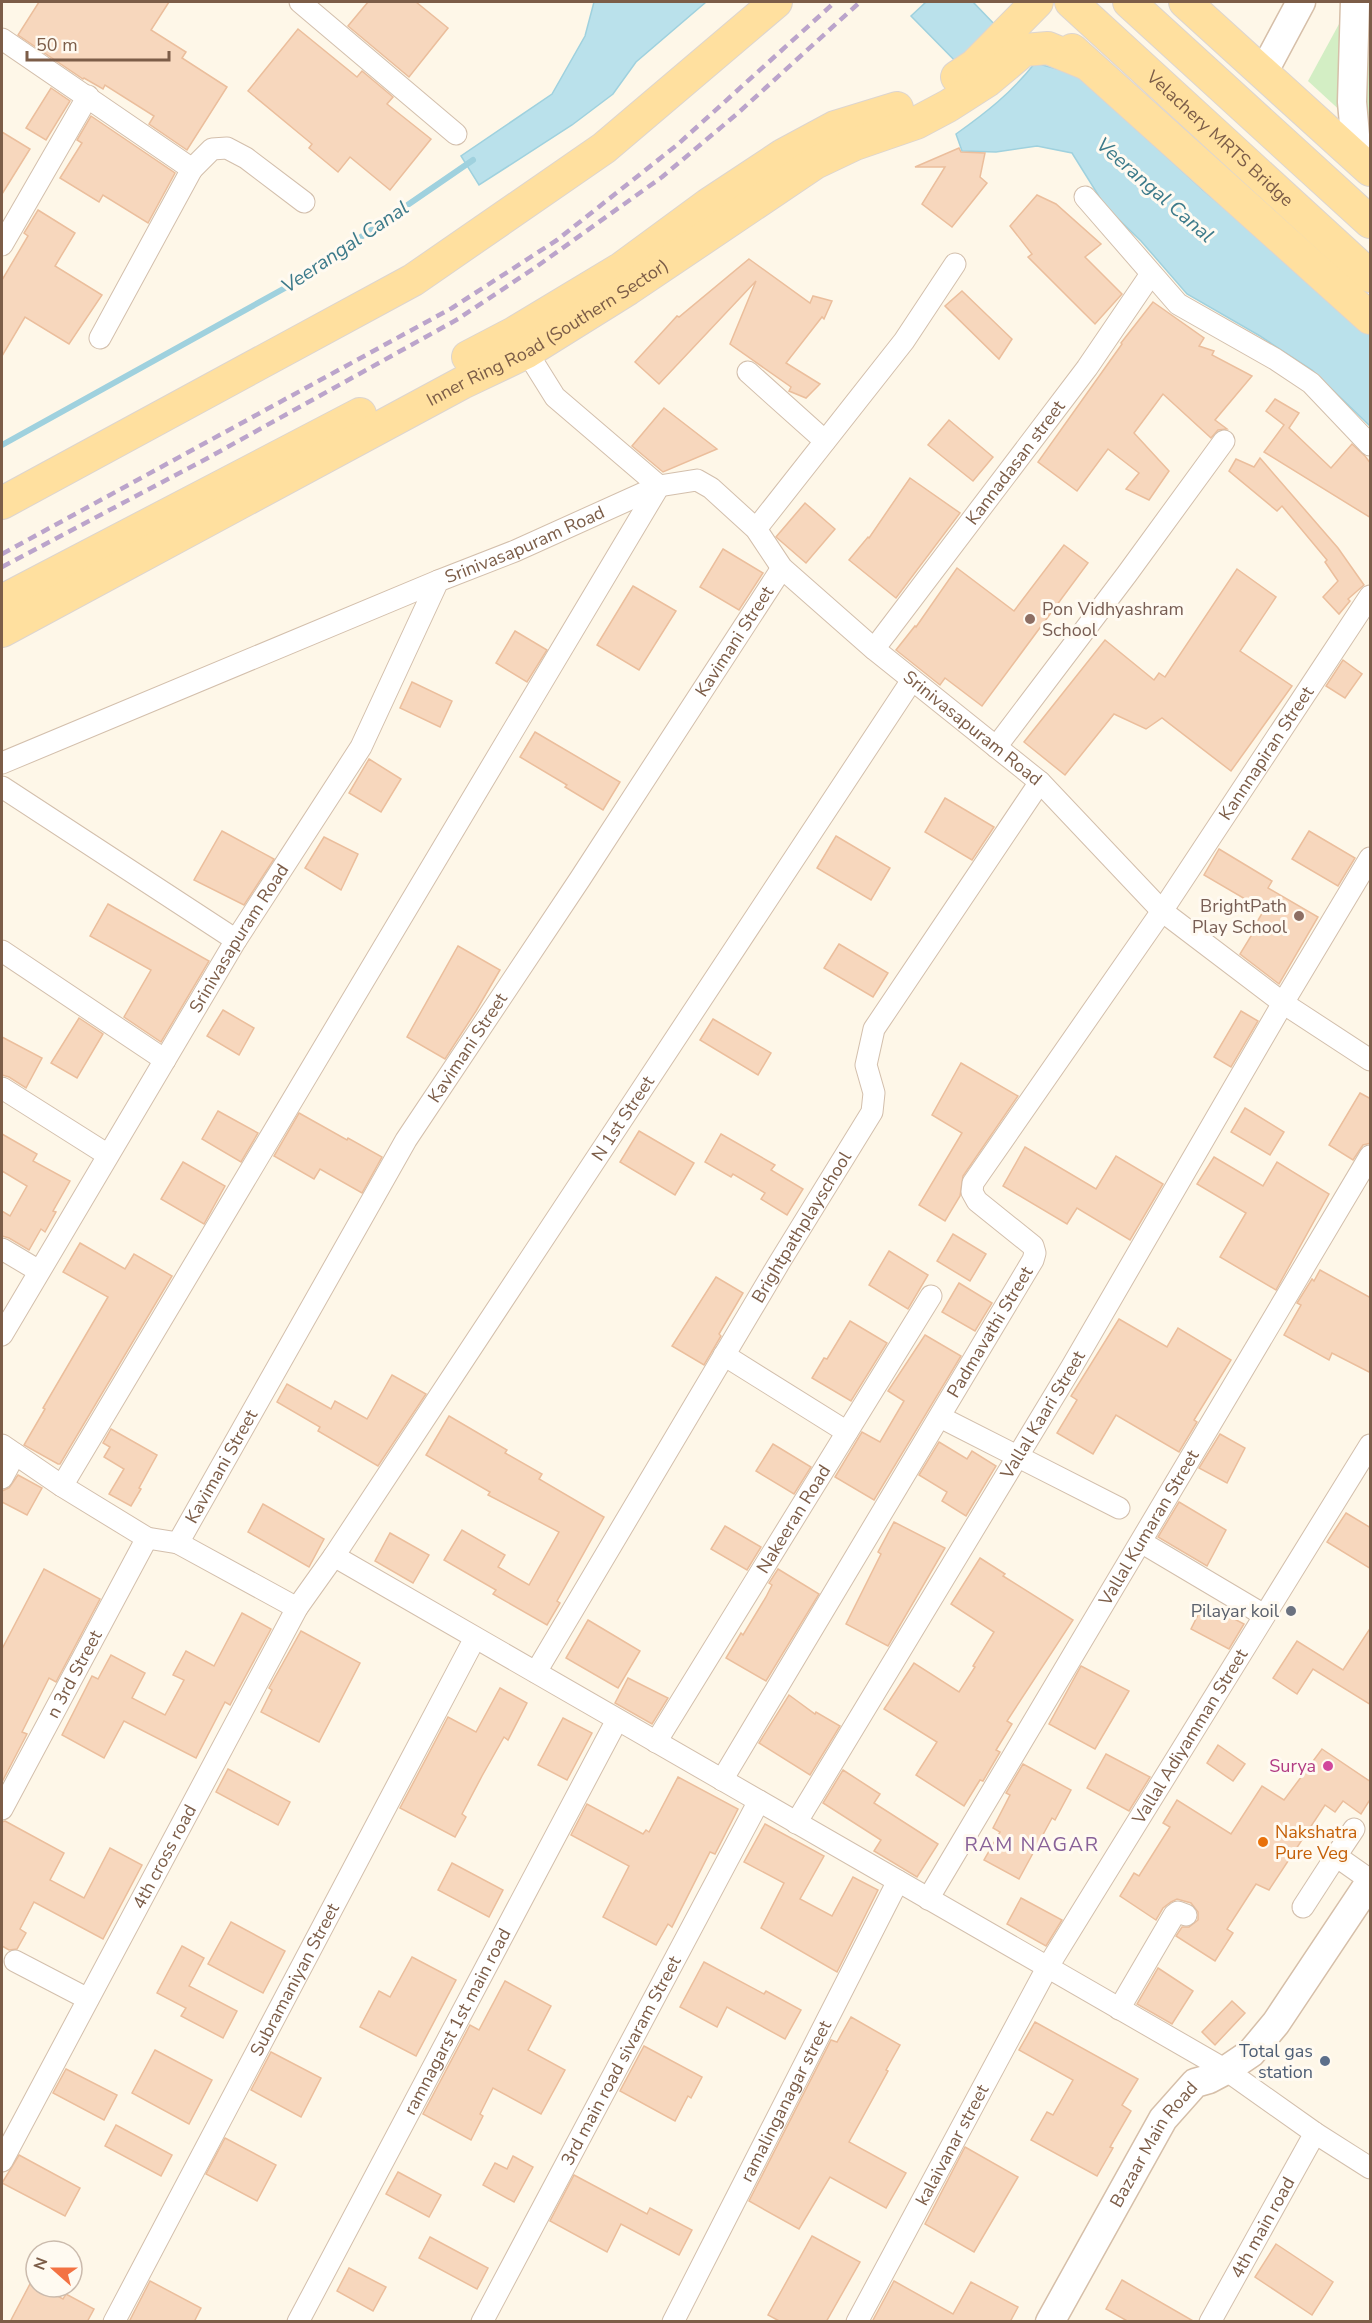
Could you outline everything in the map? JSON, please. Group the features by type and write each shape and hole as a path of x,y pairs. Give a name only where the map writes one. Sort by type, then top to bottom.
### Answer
{"main road":[{"path":"2,504 413,279 603,148 614,125 744,2"},
{"path":"2,480 406,261 580,139 614,125 776,2"},
{"path":"1039,2 1040,18 1087,64 1371,318"},
{"name":"Inner Ring Road (Southern Sector)","path":"2,631 452,388 526,352 628,289 814,163 855,144 916,123 948,106 1018,39 1039,2"},
{"name":"Velachery MRTS Bridge","path":"1071,2 1371,276"},
{"path":"1129,2 1371,222"},
{"path":"1185,2 1364,164"},
{"path":"1263,74 1301,2"},
{"path":"1355,2 1352,102 1364,164"},
{"path":"1018,39 1087,64"},
{"name":"Inner Ring Road (Southern Sector)","path":"2,601 526,352"},
{"name":"Bazaar Main Road","path":"1050,2322 1163,2119 1195,2083 1218,2075 1251,2053 1276,2023 1371,1881"},
{"path":"1071,2322 1174,2131 1206,2094 1218,2075"}],"street":[{"path":"300,2 456,134"},
{"path":"2,39 192,169"},
{"path":"2,245 88,96"},
{"path":"100,338 192,169 212,149 227,148 246,158 304,202"},
{"path":"1085,197 1178,304 1275,359 1311,383 1371,446"},
{"path":"756,529 904,341 955,264"},
{"name":"Kannadasan street","path":"874,649 1087,368 1151,274"},
{"path":"62,1486 659,486 555,397 526,352"},
{"path":"748,372 825,441"},
{"path":"996,747 1224,441"},
{"name":"Srinivasapuram Road","path":"2,1335 236,940 362,747 438,581 515,550 659,486 697,480 711,488 756,529 782,568 874,649 1040,782 1162,911 1282,1003 1371,1060"},
{"name":"Kavimani Street","path":"178,1543 406,1140 580,879 782,568"},
{"path":"2,763 438,581"},
{"name":"Kannnapiran Street","path":"1162,911 1371,596"},
{"name":"N 1st Street","path":"334,1556 912,680"},
{"name":"Brightpathplayschool","path":"536,1672 724,1355 872,1112 874,1093 866,1065 874,1029 1040,782"},
{"path":"2,787 236,940"},
{"name":"Vallal Kaari Street","path":"796,1823 1018,1456 1282,1003 1371,858"},
{"name":"Padmavathi Street","path":"722,1780 1034,1260 1033,1246 977,1201 972,1192 973,1182 1162,911"},
{"path":"2,951 165,1060"},
{"path":"2,1088 108,1155"},
{"name":"Vallal Kumaran Street","path":"928,1899 1371,1156"},
{"path":"2,1249 39,1271"},
{"name":"Nakeeran Road","path":"656,1742 931,1296"},
{"path":"724,1355 847,1432"},
{"path":"940,1417 1119,1508"},
{"name":"Vallal Adiyamman Street","path":"1047,1968 1371,1445"},
{"path":"2,1478 8,1450 147,1538 178,1543 297,1608"},
{"name":"n 3rd Street","path":"2,1809 147,1538"},
{"path":"1141,1542 1264,1615"},
{"path":"334,1556 1119,2008 1218,2075 1371,2168"},
{"name":"4th cross road","path":"2,2162 297,1608 334,1556"},
{"name":"Subramaniyan Street","path":"114,2322 475,1638"},
{"name":"ramnagarst 1st main road","path":"298,2322 617,1720"},
{"name":"3rd main road sivaram Street","path":"482,2322 759,1801"},
{"path":"1303,1907 1354,1829"},
{"path":"1336,1856 1371,1881"},
{"name":"ramalinganagar street","path":"673,2322 898,1881"},
{"path":"1119,2008 1174,1915 1178,1912 1186,1915"},
{"path":"15,1961 88,2000"},
{"name":"kalaivanar street","path":"857,2322 1047,1968"},
{"name":"4th main road","path":"1210,2322 1315,2133"}],"green space":[{"path":"1351,2 1370,2 1370,138 1308,81"}],"water":[{"path":"594,2 706,2 636,62 613,94 572,125 479,185 461,156 552,94 585,36"},
{"path":"926,2 973,2 998,28 962,68 911,16"},
{"path":"1035,63 1076,74 1203,190 1370,332 1370,426 1312,370 1260,336 1187,294 1141,241 1105,206 1072,153 1037,146 996,152 962,151 956,134 1017,84"}],"building":[{"path":"39,2 169,2 151,30 186,52 182,58 227,87 187,150 149,124 154,116 105,85 103,89 83,79 18,35"},
{"path":"368,2 416,2 448,28 409,77 348,26"},
{"path":"298,29 357,77 362,71 393,97 387,104 431,139 390,190 350,157 338,172 309,148 312,144 248,91"},
{"path":"51,88 70,101 46,140 26,128"},
{"path":"91,116 175,173 148,223 103,195 99,202 60,178 82,143 77,140"},
{"path":"2,132 30,149 2,194"},
{"path":"959,148 961,152 985,153 980,177 987,183 952,227 922,204 945,167 915,167"},
{"path":"1037,195 1056,204 1101,244 1085,257 1122,294 1095,324 1028,257 1032,254 1010,226"},
{"path":"38,210 75,233 55,266 102,295 69,344 25,317 2,356 2,280 28,236 24,233"},
{"path":"749,259 810,303 813,296 832,301 824,319 822,317 786,363 820,384 806,398 789,391 791,387 730,344 756,281 659,384 635,362 677,316 679,317"},
{"path":"962,291 1012,339 999,359 945,306"},
{"path":"1153,302 1204,338 1199,346 1214,351 1212,355 1252,376 1215,420 1227,429 1218,430 1211,438 1163,394 1134,433 1169,471 1149,500 1126,489 1139,473 1108,449 1077,491 1038,462 1121,343"},
{"path":"1275,399 1299,413 1289,428 1331,468 1352,444 1365,456 1371,464 1371,518 1264,452 1284,425 1266,411"},
{"path":"664,408 717,449 663,472 632,446"},
{"path":"949,420 993,457 973,481 928,445"},
{"path":"1260,458 1338,548 1364,585 1348,599 1350,601 1339,614 1323,597 1338,581 1325,562 1327,560 1282,506 1277,511 1229,471 1236,459 1254,467"},
{"path":"910,478 960,513 896,598 849,560 869,538"},
{"path":"805,503 835,529 806,563 776,537"},
{"path":"1064,545 1088,563 982,706 945,678 940,685 896,650 916,627 957,568 1014,611"},
{"path":"723,549 763,573 739,610 700,587"},
{"path":"1237,569 1276,597 1240,651 1292,686 1231,771 1162,718 1146,729 1114,714 1065,775 1024,742 1105,640 1154,680 1159,673 1165,677"},
{"path":"633,586 676,611 639,670 597,645"},
{"path":"515,631 547,650 527,682 496,663"},
{"path":"1343,660 1362,674 1345,698 1326,686"},
{"path":"412,682 452,701 440,727 400,708"},
{"path":"535,732 620,782 603,810 520,757"},
{"path":"369,759 401,779 381,812 349,793"},
{"path":"945,798 994,827 972,860 925,832"},
{"path":"222,831 274,859 244,905 194,880"},
{"path":"1309,831 1355,858 1338,886 1292,859"},
{"path":"836,836 890,868 871,900 817,868"},
{"path":"324,837 358,854 341,890 305,868"},
{"path":"1219,849 1272,881 1268,888 1318,917 1279,984 1240,954 1259,923 1257,922 1264,910 1204,875"},
{"path":"108,904 209,961 161,1042 124,1017 151,970 90,936"},
{"path":"839,944 888,973 873,997 824,968"},
{"path":"458,946 500,970 445,1059 407,1037"},
{"path":"223,1010 254,1028 239,1055 207,1036"},
{"path":"1241,1011 1258,1021 1231,1067 1214,1057"},
{"path":"79,1018 103,1034 77,1078 51,1063"},
{"path":"713,1019 771,1053 758,1075 700,1040"},
{"path":"2,1037 42,1058 26,1088 2,1075"},
{"path":"961,1063 1018,1096 963,1176 960,1196 945,1221 919,1205 962,1133 932,1115"},
{"path":"1360,1093 1371,1099 1371,1143 1363,1145 1353,1160 1329,1145"},
{"path":"1245,1108 1284,1132 1270,1155 1231,1132"},
{"path":"218,1111 258,1133 241,1162 202,1139"},
{"path":"299,1113 382,1157 362,1193 320,1169 314,1179 274,1156"},
{"path":"639,1131 694,1163 675,1195 620,1162"},
{"path":"2,1134 37,1154 33,1161 70,1181 53,1211 56,1212 45,1232 41,1229 29,1250 2,1236 2,1211 10,1216 27,1186 2,1171"},
{"path":"721,1134 775,1165 771,1170 803,1189 787,1215 761,1199 765,1193 733,1174 731,1177 705,1162"},
{"path":"1025,1147 1096,1189 1116,1156 1163,1184 1130,1240 1077,1208 1067,1224 1003,1186"},
{"path":"1214,1157 1263,1186 1277,1162 1329,1194 1276,1290 1220,1257 1246,1213 1197,1184"},
{"path":"183,1162 225,1186 204,1224 161,1199"},
{"path":"953,1234 986,1254 970,1281 937,1261"},
{"path":"80,1243 125,1269 134,1254 172,1276 58,1464 24,1445 108,1297 63,1272"},
{"path":"889,1251 928,1275 908,1309 869,1285"},
{"path":"1320,1270 1371,1298 1371,1373 1332,1353 1329,1360 1284,1335 1301,1305 1297,1303"},
{"path":"716,1277 743,1293 704,1365 672,1346"},
{"path":"959,1283 992,1303 975,1331 942,1312"},
{"path":"1119,1319 1167,1347 1178,1328 1231,1360 1194,1420 1197,1422 1179,1452 1116,1415 1093,1454 1057,1433 1077,1400 1071,1396"},
{"path":"850,1321 887,1343 851,1401 812,1378 824,1358 827,1359"},
{"path":"925,1335 961,1356 874,1500 835,1477 862,1432 880,1442 904,1401 888,1391"},
{"path":"392,1375 426,1394 378,1466 318,1431 320,1427 277,1402 287,1384 331,1409 335,1401 367,1419"},
{"path":"449,1416 507,1450 505,1453 542,1474 539,1479 604,1517 557,1601 560,1603 547,1625 493,1594 496,1590 444,1560 462,1530 505,1555 498,1567 529,1585 559,1532 488,1495 490,1492 426,1455"},
{"path":"111,1429 157,1455 131,1506 109,1494 124,1469 104,1457 110,1447 103,1443"},
{"path":"1220,1434 1245,1448 1227,1483 1199,1468"},
{"path":"939,1442 967,1459 972,1451 996,1466 966,1516 942,1501 947,1492 919,1475"},
{"path":"773,1444 811,1467 794,1494 756,1471"},
{"path":"18,1475 42,1488 27,1515 2,1502 2,1491 9,1488"},
{"path":"1179,1502 1226,1530 1207,1566 1158,1537"},
{"path":"263,1504 324,1539 309,1567 248,1532"},
{"path":"1346,1513 1371,1528 1371,1569 1327,1542"},
{"path":"894,1522 945,1548 888,1646 846,1624 881,1554 878,1552"},
{"path":"725,1526 761,1547 747,1570 711,1549"},
{"path":"390,1533 429,1555 413,1583 375,1561"},
{"path":"980,1558 1005,1574 1003,1576 1073,1620 1007,1721 1012,1724 996,1750 1000,1752 983,1781 980,1780 964,1806 916,1775 937,1742 884,1709 914,1663 959,1692 975,1667 973,1666 994,1632 951,1604"},
{"path":"44,1569 100,1599 56,1682 49,1678 22,1732 27,1734 2,1782 2,1649"},
{"path":"778,1569 819,1594 766,1681 726,1658 766,1597 772,1585 769,1583"},
{"path":"1204,1603 1244,1624 1229,1649 1191,1629"},
{"path":"242,1613 271,1629 230,1705 225,1702 196,1758 124,1721 104,1758 62,1735 92,1676 98,1679 111,1655 145,1673 132,1698 165,1715 184,1680 173,1675 186,1651 214,1666"},
{"path":"588,1620 640,1651 618,1688 566,1658"},
{"path":"1371,1627 1371,1705 1313,1669 1297,1694 1273,1678 1297,1641 1343,1670"},
{"path":"301,1631 360,1663 319,1742 261,1712 272,1690 269,1688"},
{"path":"1081,1666 1129,1691 1095,1749 1049,1724"},
{"path":"628,1678 668,1698 652,1724 615,1703"},
{"path":"500,1688 527,1703 508,1740 504,1737 482,1776 462,1814 466,1817 455,1837 400,1808 448,1717 476,1732"},
{"path":"789,1695 815,1714 816,1712 840,1726 810,1775 759,1743"},
{"path":"563,1718 592,1733 567,1780 538,1765"},
{"path":"1218,1745 1245,1764 1233,1781 1207,1763"},
{"path":"1322,1749 1371,1782 1371,1798 1361,1814 1343,1801 1335,1812 1325,1805 1269,1890 1256,1884 1227,1929 1233,1933 1215,1961 1176,1936 1182,1927 1189,1927 1198,1920 1198,1912 1191,1903 1177,1899 1163,1908 1156,1920 1120,1896 1134,1873 1139,1876 1170,1827 1163,1823 1177,1800 1231,1834 1262,1786 1284,1800"},
{"path":"1106,1754 1150,1777 1129,1811 1087,1788"},
{"path":"1023,1764 1071,1790 1055,1820 1052,1818 1019,1879 984,1860 1000,1832 993,1828 1010,1795 1006,1793"},
{"path":"228,1769 290,1802 278,1825 216,1792"},
{"path":"843,1770 880,1794 874,1803 938,1844 917,1877 874,1851 881,1840 823,1803"},
{"path":"678,1777 738,1809 715,1854 710,1852 672,1927 668,1924 656,1945 603,1917 629,1866 571,1835 587,1804 643,1834 646,1830 649,1832"},
{"path":"5,1821 64,1853 50,1880 84,1898 110,1848 142,1865 103,1939 34,1902 20,1929 26,1933 17,1949 9,1950 2,1946 2,1822"},
{"path":"765,1824 824,1856 800,1899 832,1916 853,1877 878,1890 837,1972 761,1928 784,1883 744,1862"},
{"path":"452,1863 503,1890 489,1917 438,1890"},
{"path":"1021,1898 1062,1920 1046,1946 1007,1924"},
{"path":"231,1922 285,1951 263,1993 208,1964"},
{"path":"182,1946 204,1958 189,1986 237,2011 223,2038 181,2016 186,2008 157,1993"},
{"path":"412,1957 456,1980 416,2056 360,2027 379,1991 390,1997"},
{"path":"704,1962 764,1994 766,1991 801,2010 785,2039 727,2007 717,2027 680,2007"},
{"path":"1158,1968 1193,1991 1172,2024 1137,2004"},
{"path":"505,1981 551,2006 528,2050 565,2070 541,2114 493,2088 480,2114 483,2116 471,2140 423,2114 470,2025 479,2030"},
{"path":"1232,2001 1245,2013 1215,2045 1202,2032"},
{"path":"851,2017 900,2045 849,2142 906,2173 886,2208 830,2177 799,2229 749,2201 831,2040 837,2042"},
{"path":"1035,2022 1138,2079 1122,2105 1131,2111 1110,2147 1113,2148 1097,2176 1031,2140 1047,2112 1053,2115 1073,2080 1019,2050"},
{"path":"644,2046 702,2077 691,2098 688,2096 675,2121 620,2091"},
{"path":"155,2050 212,2080 189,2124 132,2093"},
{"path":"271,2052 321,2078 301,2117 251,2090"},
{"path":"66,2069 117,2095 104,2120 53,2093"},
{"path":"116,2125 172,2155 161,2176 105,2146"},
{"path":"225,2138 276,2165 257,2201 206,2174"},
{"path":"965,2147 1018,2177 974,2252 925,2224"},
{"path":"19,2155 80,2188 65,2216 2,2183"},
{"path":"513,2156 533,2167 514,2202 483,2185 495,2163 507,2169"},
{"path":"398,2172 441,2195 429,2217 386,2194"},
{"path":"574,2175 647,2214 650,2208 692,2230 679,2255 621,2224 607,2252 550,2221"},
{"path":"812,2236 860,2262 826,2322 781,2322 768,2315"},
{"path":"430,2237 488,2268 477,2289 419,2258"},
{"path":"1276,2244 1333,2282 1312,2315 1255,2277"},
{"path":"349,2268 386,2287 373,2311 337,2291"},
{"path":"1122,2280 1195,2322 1129,2322 1106,2309"},
{"path":"150,2281 201,2308 194,2322 129,2322"},
{"path":"894,2281 953,2314 971,2282 1018,2307 1010,2322 872,2322"},
{"path":"24,2295 24,2299 75,2299 94,2309 87,2322 10,2322"}],"waterway":[{"name":"Veerangal Canal","path":"2,445 294,283 473,160"}],"railway":[{"path":"2,554 452,308 557,240 677,145 835,2"},
{"path":"2,567 206,459 458,319 536,267 662,177 738,113 860,2"}],"place":[{"name":"Pon Vidhyashram School","path":"1030,619"},
{"name":"BrightPath Play School","path":"1299,916"},
{"name":"Pilayar koil","path":"1291,1611"},
{"name":"Surya","path":"1328,1766"},
{"name":"Nakshatra Pure Veg","path":"1263,1842"},
{"name":"Total gas station","path":"1325,2061"}],"district":[{"name":"RAM NAGAR","path":"1032,1844"}]}
